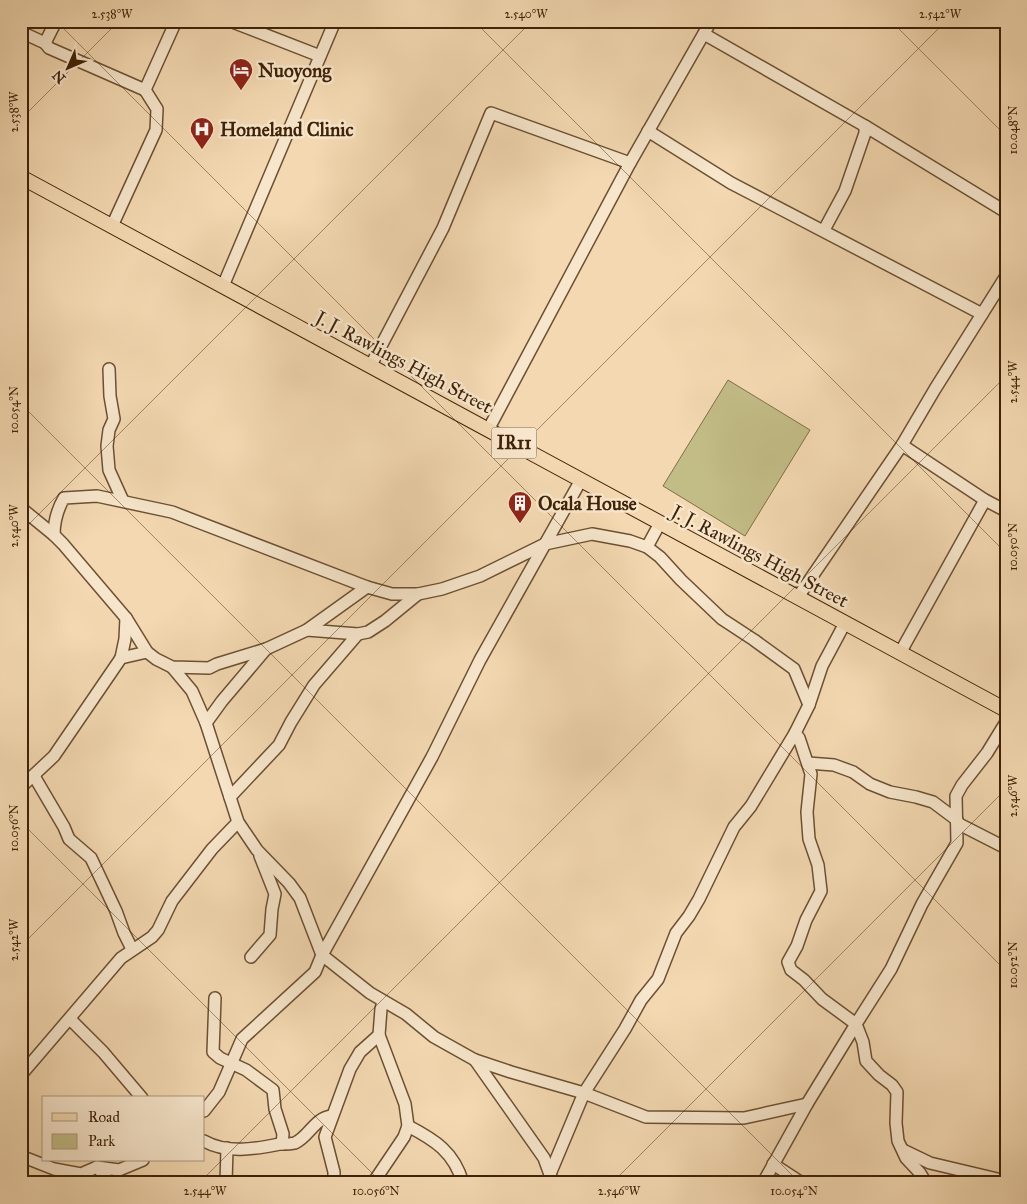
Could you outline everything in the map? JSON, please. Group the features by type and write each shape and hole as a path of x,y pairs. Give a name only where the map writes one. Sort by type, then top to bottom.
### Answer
{"main road":[{"name":"J. J. Rawlings High Street","path":"21,177 1006,710"}],"street":[{"path":"45,43 56,21"},
{"path":"145,90 176,21"},
{"path":"230,21 320,56"},
{"path":"223,286 334,21"},
{"path":"488,430 630,163 711,21"},
{"path":"21,32 45,43 49,48 145,90 157,109 156,130 112,226"},
{"path":"704,34 865,126 1006,212"},
{"path":"371,365 443,228 490,113 630,163"},
{"path":"824,230 845,191 865,133 865,126"},
{"path":"648,131 731,183 982,314"},
{"path":"798,597 902,445 1006,276"},
{"path":"108,369 114,419 109,430 109,470 123,501"},
{"path":"902,445 1006,512"},
{"path":"205,1110 219,1092 242,1039 315,972 322,955 432,758 480,660 581,480"},
{"path":"54,535 54,522 57,510 64,498 97,496 172,512 367,587 392,594 418,594 442,589 480,576 545,544 592,534 630,541 647,547 660,557 722,619 794,669 809,705"},
{"path":"900,653 985,500"},
{"path":"21,508 54,535 126,618 147,652 172,667 192,691 206,723 238,822 258,850 289,883 300,898 322,955 364,988 406,1014 434,1037 474,1060 584,1093 646,1117 744,1118 807,1104"},
{"path":"647,547 660,522"},
{"path":"172,667 209,668 266,649 307,630 367,587"},
{"path":"307,630 358,634 368,632 418,594"},
{"path":"21,787 54,756 120,658 125,639 126,618"},
{"path":"552,1180 584,1093 625,1029 641,1000 658,979 676,933 699,899 734,827 752,806 809,705 822,666 845,623"},
{"path":"230,797 279,745 314,685 358,634"},
{"path":"206,723 222,700 266,649"},
{"path":"120,658 147,652"},
{"path":"762,1183 807,1104 891,969 922,904 950,858 957,843 956,796 962,785 987,753 1006,722"},
{"path":"794,733 799,738 811,774 807,812 809,839 818,865 822,891 806,920 797,946 788,962 791,970 804,980 822,999 856,1024 863,1042 866,1061 892,1085 896,1092 898,1141 906,1158 920,1173 926,1183"},
{"path":"808,763 834,765 853,772 870,784 890,792 933,802 957,821 1006,848"},
{"path":"34,776 69,839 91,858 132,949"},
{"path":"21,1075 121,958 152,937 158,930 172,901 212,849 238,822"},
{"path":"251,957 270,935 275,894 258,850"},
{"path":"275,894 289,883"},
{"path":"215,998 213,1052 220,1058 246,1070 272,1090 275,1109 283,1134 282,1144"},
{"path":"373,1183 404,1137 408,1126 405,1104 379,1035 379,1023 384,1002"},
{"path":"70,1019 103,1052 140,1096"},
{"path":"334,1183 333,1166 325,1136 350,1069 360,1052 379,1035"},
{"path":"474,1060 544,1158 552,1180"},
{"path":"205,1142 211,1146 244,1150 296,1142 323,1117 332,1116"},
{"path":"408,1126 443,1148 459,1170 463,1183"},
{"path":"226,1183 227,1148"},
{"path":"902,1150 930,1163 1006,1181"},
{"path":"21,1156 72,1178 97,1167 119,1170 138,1162"},
{"path":"773,1164 802,1183"},
{"path":"97,1167 111,1183"}],"green space":[{"path":"728,380 810,430 745,536 663,486"}],"place":[{"name":"Nuoyong","path":"241,91"},
{"name":"Homeland Clinic","path":"202,150"},
{"name":"Ocala House","path":"520,524"}]}
